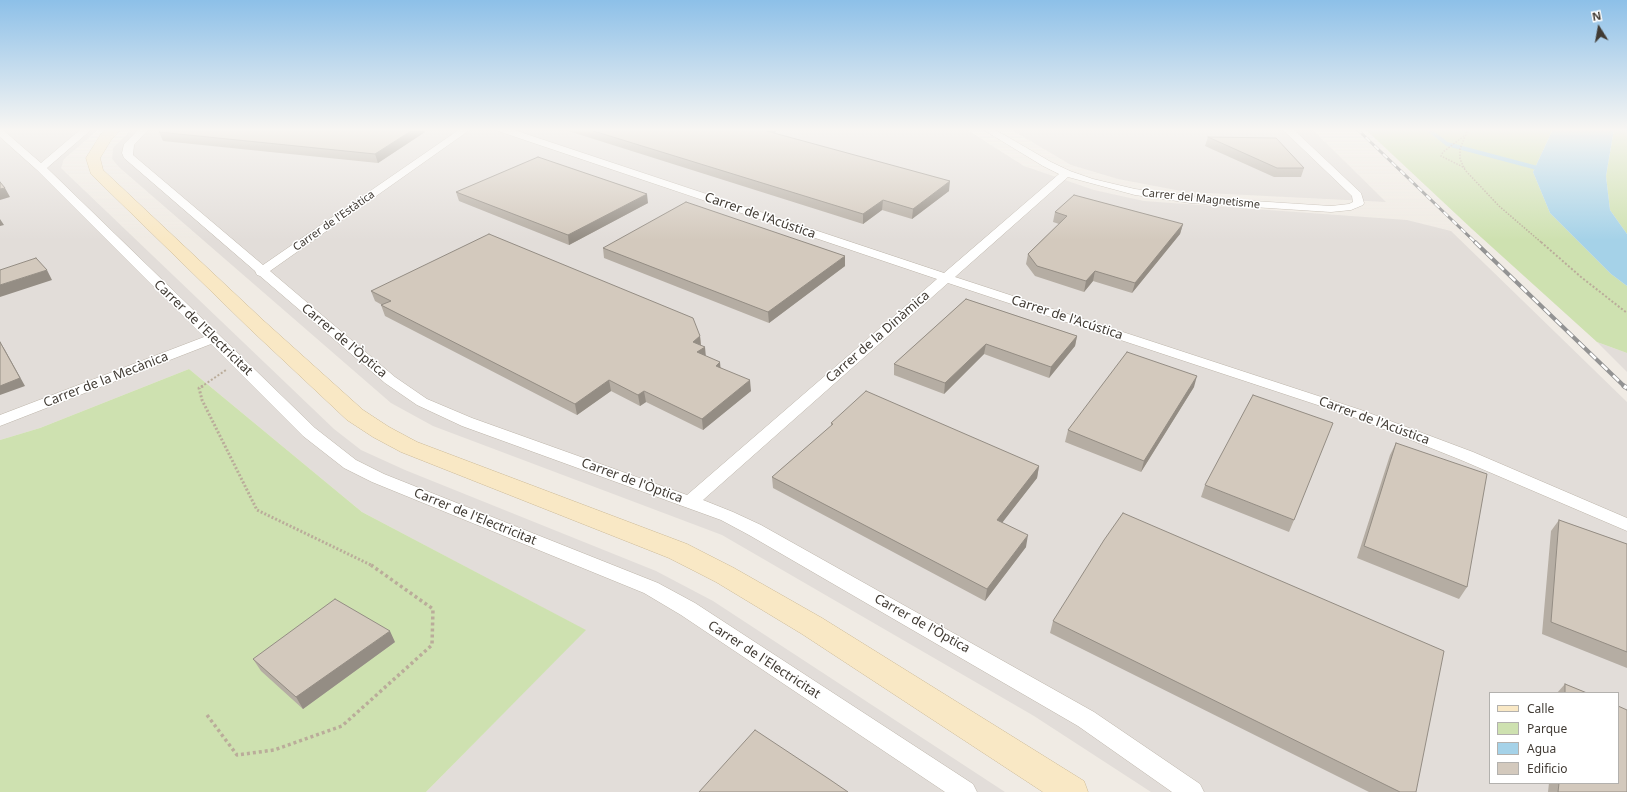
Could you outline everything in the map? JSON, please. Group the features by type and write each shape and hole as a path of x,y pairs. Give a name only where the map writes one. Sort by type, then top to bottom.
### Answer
{"street":[{"name":"Carrer de l'Electricitat","path":"39,166 309,432 350,464 378,478 651,588 688,610 965,792"},
{"path":"95,166 96,171 245,314 355,415 381,432 409,447 678,551 725,575 806,622 1072,792"},
{"name":"Carrer de l'Òptica","path":"139,166 261,272 390,380 422,402 468,422 727,516 755,530 1086,719 1192,792"},
{"name":"Carrer de l'Estàtica","path":"261,272 413,166"},
{"name":"Carrer de l'Acústica","path":"611,166 1364,416 1467,456 1627,525"},
{"name":"Carrer del Magnetisme","path":"1052,166 1066,173 1090,181 1135,192 1191,200 1331,209 1356,205 1359,203 1357,195 1326,166"},
{"name":"Carrer de la Dinàmica","path":"690,502 1066,173"},
{"name":"Carrer de la Mecànica","path":"0,421 212,338"}],"path":[{"path":"1461,166 1465,168 1474,181 1494,201 1581,277 1627,313"},
{"path":"206,715 237,755 274,750 342,726 432,644 433,609 376,568 258,510 202,400 199,388 238,362"}],"shaded area":[{"path":"0,166 62,166 61,168 334,429 361,450 405,470 656,571 713,601 1005,792 426,792 585,630 362,512 189,369 40,428 0,440"},
{"path":"118,166 1024,166 1094,190 1144,201 1407,220 1451,231 1627,402 1627,792 1151,792 1034,716 722,535 433,426 391,403"},
{"path":"1074,166 1349,166 1386,202 1186,192 1118,179"},
{"path":"1597,342 1627,353 1627,372"}],"green space":[{"path":"1405,166 1536,166 1533,172 1550,213 1611,274 1627,286 1627,353 1597,342"},
{"path":"1608,166 1627,166 1627,234 1610,210 1606,176"},
{"path":"189,369 362,512 586,630 426,792 0,792 0,440 40,428"}],"water":[{"path":"1536,166 1608,166 1606,176 1610,210 1627,234 1627,286 1611,274 1550,213 1533,172"}],"building":[{"path":"517,166 564,166 647,194 568,235 456,192"},
{"path":"707,166 895,166 950,181 913,209 883,200 863,214"},
{"path":"1272,166 1302,166 1304,168 1277,168"},
{"path":"0,182 5,188 0,189"},
{"path":"1074,195 1183,224 1135,283 1095,271 1086,281 1037,266 1028,254 1067,216 1055,212"},
{"path":"686,202 845,256 768,312 603,248"},
{"path":"489,234 693,318 700,336 693,342 705,347 697,352 720,362 716,366 750,380 702,419 644,391 638,395 609,380 575,404 381,305 391,301 371,291"},
{"path":"36,258 47,270 0,285 0,270"},
{"path":"966,299 1077,336 1051,367 986,344 945,383 894,364"},
{"path":"0,342 20,378 0,386"},
{"path":"1127,352 1197,376 1144,461 1068,430"},
{"path":"866,391 1039,466 997,520 1028,535 987,589 772,477 833,424 831,423"},
{"path":"1253,395 1333,423 1294,520 1205,485"},
{"path":"1396,443 1487,474 1467,587 1364,546"},
{"path":"1123,513 1444,651 1416,792 1400,792 1053,621 1104,540"},
{"path":"1559,520 1627,544 1627,652 1551,622"},
{"path":"335,599 390,631 296,697 253,659"},
{"path":"1565,684 1585,692 1565,692"},
{"path":"1619,706 1627,710 1627,792 1558,792 1559,784 1619,784"},
{"path":"755,730 829,779 848,792 699,792"}],"waterway":[{"path":"1530,166 1541,169"}],"railway":[{"path":"1396,166 1476,243"},
{"path":"1475,242 1625,387"}]}
